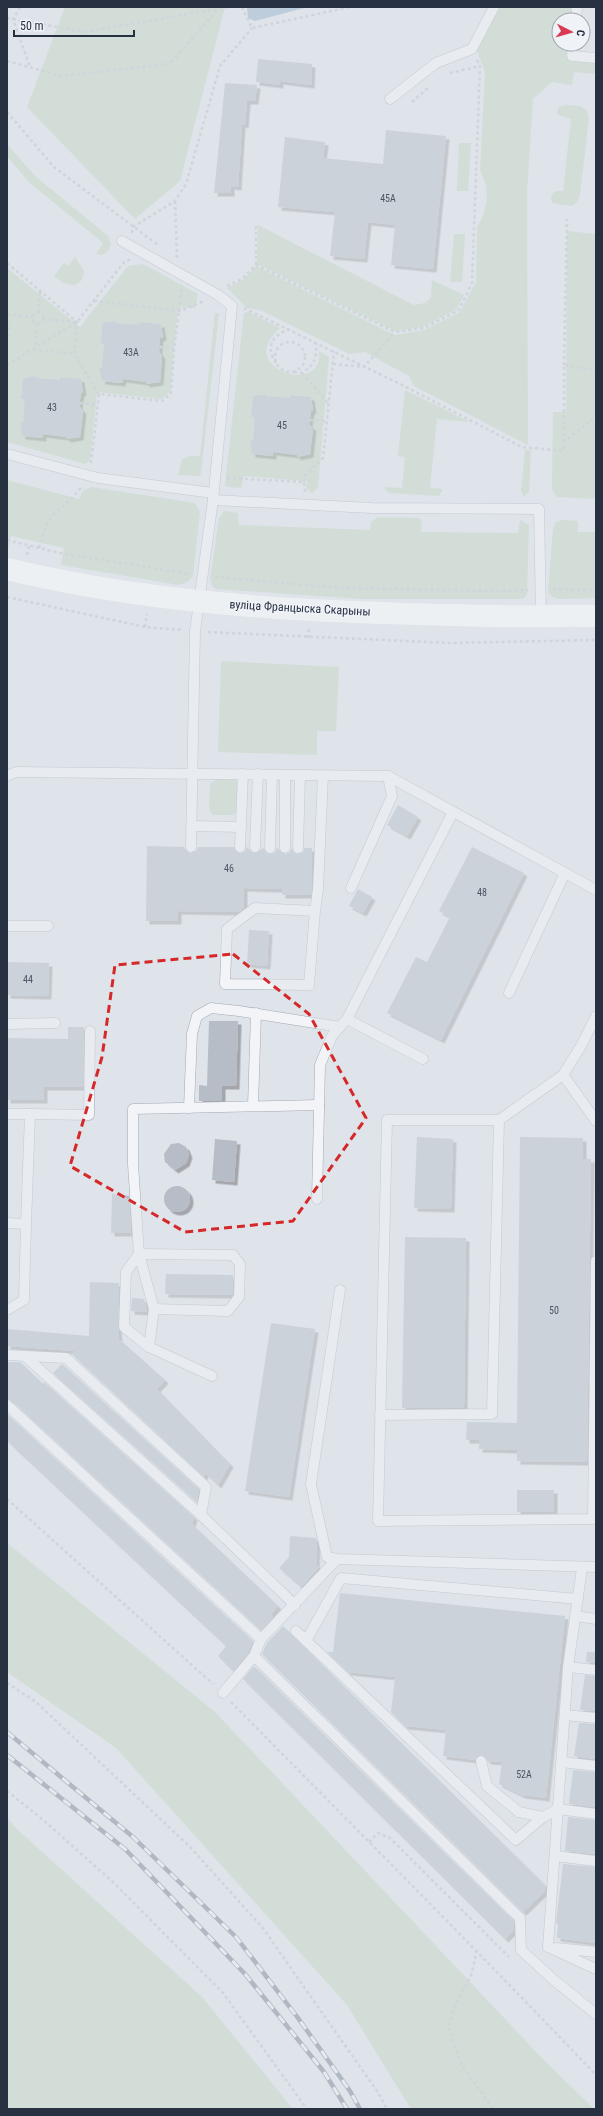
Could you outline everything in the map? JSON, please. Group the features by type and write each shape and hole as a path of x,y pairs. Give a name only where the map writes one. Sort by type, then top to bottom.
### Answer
{"main road":[{"name":"вуліца Францыска Скарыны","path":"7,569 93,587 199,603 310,610 501,616 596,616"}],"lane":[{"path":"390,100 436,63 472,49 494,7"},
{"path":"572,52 572,56 596,58"},
{"path":"126,244 218,294 232,306 213,496 195,631 191,847"},
{"path":"7,454 90,475 213,496 371,508 539,509 541,615"},
{"path":"7,776 16,772 388,776 596,890"},
{"path":"240,847 243,774"},
{"path":"255,848 258,774"},
{"path":"270,848 272,775"},
{"path":"285,775 285,848"},
{"path":"298,848 300,776"},
{"path":"314,911 255,908 227,930 225,984 309,985 314,911 318,889 323,776"},
{"path":"351,888 392,796 388,776"},
{"path":"317,1199 320,1065 332,1036 348,1019 453,812"},
{"path":"191,826 241,827"},
{"path":"509,993 565,873"},
{"path":"7,926 48,926"},
{"path":"189,1108 192,1034 197,1016 211,1008 256,1013 340,1027"},
{"path":"253,1106 256,1013"},
{"path":"596,1016 582,1046 563,1075 499,1120 387,1120 378,1521 593,1519 596,1261"},
{"path":"348,1019 423,1059"},
{"path":"7,1024 55,1023"},
{"path":"7,1114 88,1115 90,1031"},
{"path":"563,1075 596,1121"},
{"path":"149,1347 154,1309 139,1254 133,1164 133,1109 319,1105"},
{"path":"7,1310 24,1300 30,1114"},
{"path":"380,1415 492,1414 499,1120"},
{"path":"7,1223 26,1224"},
{"path":"139,1254 233,1255 240,1264 240,1297 228,1311 154,1309"},
{"path":"139,1254 126,1272 124,1327 149,1347 212,1376"},
{"path":"340,1290 311,1484 327,1557 337,1559 582,1568 596,1567"},
{"path":"7,1355 66,1358 206,1487 201,1515"},
{"path":"26,1356 201,1515 295,1605"},
{"path":"7,1405 261,1639"},
{"path":"223,1693 254,1656 261,1639 295,1605 337,1559"},
{"path":"548,1947 556,1856 568,1667 582,1568"},
{"path":"306,1641 341,1578 578,1599"},
{"path":"575,1616 596,1618"},
{"path":"296,1631 516,1840 543,1817 558,1809 596,1814"},
{"path":"254,1656 520,1918 521,1950 555,1982 596,2014"},
{"path":"568,1667 596,1670"},
{"path":"565,1715 596,1718"},
{"path":"481,1761 486,1786 519,1812 543,1817"},
{"path":"562,1762 596,1766"},
{"path":"556,1856 596,1861"},
{"path":"548,1947 596,1952"},
{"path":"548,1947 596,1969"}],"path":[{"path":"20,7 13,19 30,67"},
{"path":"7,18 85,32 228,7"},
{"path":"242,7 252,28"},
{"path":"7,365 35,350 77,322 126,261 126,244 133,226 175,201 186,184 220,66 252,28 350,7"},
{"path":"7,61 62,76 170,64 218,9"},
{"path":"256,265 394,332 424,328 459,310 472,283 480,66 443,75"},
{"path":"412,102 433,84"},
{"path":"7,112 54,166 165,250"},
{"path":"171,254 177,259 175,201"},
{"path":"240,304 245,309 290,329 522,447 563,451 564,317 567,219"},
{"path":"229,293 224,288 242,279 256,265 256,225"},
{"path":"126,261 137,259"},
{"path":"7,263 77,322"},
{"path":"99,394 162,401 172,392 174,349 183,282"},
{"path":"38,313 40,291"},
{"path":"94,301 180,311 218,294"},
{"path":"7,314 32,317 38,313"},
{"path":"38,313 42,315 43,319"},
{"path":"32,317 33,322 37,324"},
{"path":"43,319 77,322"},
{"path":"37,324 41,323 43,319"},
{"path":"7,322 10,328 7,341"},
{"path":"39,548 47,523 54,514 84,485 90,475 99,394 74,354 77,322"},
{"path":"35,350 37,324"},
{"path":"290,329 278,334 271,344 271,355 277,365 294,372 302,373 313,366 317,354 316,342"},
{"path":"364,366 394,332"},
{"path":"277,365 275,354 280,345 291,342 301,346 305,355 303,366 294,372"},
{"path":"160,347 174,349"},
{"path":"35,350 74,354"},
{"path":"304,482 304,476 323,458 334,351"},
{"path":"333,364 364,366"},
{"path":"564,365 596,370"},
{"path":"302,373 328,403"},
{"path":"80,403 98,405"},
{"path":"564,442 596,416"},
{"path":"310,420 326,421"},
{"path":"7,540 39,548 153,570 203,576 341,588 500,591 540,589 596,590"},
{"path":"7,597 145,627 195,631 450,643 596,640"},
{"path":"7,1499 223,1693 369,1842 477,1949 596,2075"},
{"path":"7,1683 36,1702 190,1847 262,1927 377,2091 387,2109"},
{"path":"7,1791 114,1883 172,1944 223,1993 307,2109"},
{"path":"369,1842 378,1833 390,1838 514,1961"},
{"path":"477,1949 471,1976 458,1999 448,2027 462,2066 493,2109"}],"highlighted area":[{"path":"233,954 309,1014 366,1118 293,1221 185,1232 70,1166 102,1057 115,965"}],"green space":[{"path":"65,7 225,7 180,181 135,219 27,107"},
{"path":"497,7 575,7 574,12 551,12 551,52 570,52 570,59 596,61 596,74 574,72 572,85 552,82 533,99 527,193 528,445 414,386 409,376 365,352 349,354 260,310 247,308 227,288 243,280 256,266 395,335 424,330 460,312 476,282 477,227 483,216 487,200 486,184 480,170 485,72 476,48"},
{"path":"565,105 580,106 587,111 589,118 580,195 577,202 572,206 556,204 552,202 551,199 554,192 563,191 571,119 558,115 557,112 559,107"},
{"path":"459,143 471,143 468,191 457,191"},
{"path":"7,144 35,176 108,236 111,243 108,251 102,255 96,254 103,243 29,182 7,156"},
{"path":"258,225 414,305 425,303 431,298 432,280 464,295 457,309 423,327 395,331 257,264"},
{"path":"567,231 596,234 596,499 557,497 552,489 553,412 566,412"},
{"path":"454,234 465,234 462,282 450,282"},
{"path":"75,257 84,271 82,280 75,285 63,283 54,276 64,263 63,262 68,266"},
{"path":"143,264 198,294 195,308 178,307 170,392 161,399 97,392 90,461 85,464 7,442 7,268 80,327 128,266","holes":["115,321 116,323 139,327 140,322 161,324 163,337 160,338 159,353 162,356 160,382 147,384 146,382 123,378 122,383 102,381 99,368 102,368 106,345 101,344 101,333 104,333 103,323","36,376 37,378 60,382 60,377 71,378 71,380 81,379 83,392 81,393 79,408 83,411 80,437 67,439 66,437 43,433 43,438 22,436 20,423 23,422 26,399 21,399 23,378"]},
{"path":"249,312 280,328 268,343 267,354 271,363 280,370 290,374 302,375 311,371 318,364 319,351 329,357 318,488 312,493 306,489 307,481 244,476 241,488 228,487 225,485 244,313","holes":["266,394 267,396 290,400 290,395 301,396 301,398 311,397 313,410 311,411 309,425 313,429 311,444 309,445 310,454 297,457 297,455 273,451 273,455 253,454 250,441 253,440 256,417 251,416 252,406 254,406 253,396"]},
{"path":"215,313 219,313 201,473 200,476 178,475 182,459 190,456 200,456"},
{"path":"405,390 470,422 437,419 430,488 443,489 439,496 389,493 385,489 385,487 402,488 405,457 398,456"},
{"path":"525,450 531,450 529,492 524,496 521,491"},
{"path":"7,480 79,499 83,491 91,487 195,503 200,512 193,576 187,582 179,585 61,565 64,548 11,536 7,553"},
{"path":"224,511 238,513 239,525 370,530 371,522 378,517 419,518 422,522 421,532 518,533 520,520 529,525 527,594 524,598 520,599 361,599 216,589 213,587 210,579 219,518"},
{"path":"561,520 578,521 578,532 596,532 596,598 559,599 552,597 548,592 553,530 555,523"},
{"path":"221,661 339,667 336,731 317,731 317,755 218,752"},
{"path":"217,779 234,779 238,783 237,811 233,815 213,815 209,809 210,784"},
{"path":"7,1543 215,1712 541,2057 594,2109 411,2109 347,2005 116,1748 7,1672"},
{"path":"7,1818 18,1830 202,1997 293,2109 7,2109"}],"water":[{"path":"247,7 308,7 255,21 248,18"}],"building":[{"path":"258,59 312,64 311,85 280,81 280,85 256,82"},
{"path":"225,83 257,85 255,101 247,101 245,125 242,124 238,187 231,186 231,193 214,193"},
{"path":"386,130 446,136 433,269 391,265 395,225 368,222 364,259 330,256 335,212 278,207 285,137 325,142 323,158 383,164"},
{"path":"116,321 116,323 139,325 140,322 161,324 163,337 160,338 159,351 162,356 160,382 146,384 146,382 123,379 122,383 102,381 99,368 102,368 104,344 101,344 102,323"},
{"path":"36,376 37,378 60,380 60,377 81,379 83,392 81,393 79,406 83,411 80,437 67,439 66,437 43,434 43,438 22,436 20,423 23,422 25,399 21,399 23,378"},
{"path":"266,394 267,396 290,398 290,395 311,397 313,410 311,411 309,424 313,428 310,454 297,457 297,455 273,452 273,456 252,454 250,441 253,440 255,417 251,417 253,396"},
{"path":"398,805 418,817 407,836 387,825"},
{"path":"147,846 184,847 187,852 191,853 196,851 198,847 234,847 236,852 240,853 245,851 246,847 255,853 264,848 266,853 270,854 275,852 277,848 285,854 289,853 292,848 294,853 298,854 303,852 304,848 312,848 311,895 282,895 282,889 244,888 244,908 239,912 178,911 178,921 146,921"},
{"path":"472,847 524,873 441,1040 387,1013 416,957 427,962 450,917 439,911"},
{"path":"358,889 372,897 363,913 349,906"},
{"path":"249,930 269,931 267,966 247,964"},
{"path":"7,962 49,963 48,996 7,995"},
{"path":"209,1021 238,1021 236,1086 222,1086 222,1101 199,1101 199,1085 207,1086"},
{"path":"68,1027 84,1027 83,1087 44,1087 44,1100 7,1100 7,1038 68,1039"},
{"path":"417,1137 453,1139 451,1209 414,1208"},
{"path":"520,1137 583,1138 583,1159 591,1159 587,1462 517,1461 517,1450 479,1449 479,1440 466,1440 467,1422 517,1423"},
{"path":"215,1139 237,1141 234,1182 212,1180"},
{"path":"179,1143 186,1147 189,1155 186,1163 175,1170 165,1162 164,1154 171,1144"},
{"path":"177,1186 186,1190 190,1199 186,1208 177,1212 168,1208 164,1199 168,1190"},
{"path":"112,1194 129,1196 131,1233 111,1233"},
{"path":"405,1237 466,1238 464,1408 402,1408"},
{"path":"166,1274 233,1275 233,1295 165,1294"},
{"path":"90,1282 119,1283 119,1339 165,1380 157,1389 230,1464 218,1485 205,1473 204,1477 72,1354 75,1351 7,1346 7,1329 89,1336"},
{"path":"132,1298 144,1299 147,1312 131,1311"},
{"path":"271,1323 315,1329 289,1497 245,1491"},
{"path":"9,1362 20,1362 43,1384 44,1382 194,1517 192,1524 278,1606 271,1614 273,1617 261,1630 11,1400 7,1399 7,1364"},
{"path":"62,1364 199,1489 197,1502 53,1373"},
{"path":"7,1414 253,1641 248,1653 233,1671 218,1656 226,1646 7,1441"},
{"path":"517,1490 554,1490 554,1512 517,1512"},
{"path":"290,1536 316,1538 317,1542 316,1564 319,1567 301,1587 279,1568 289,1557"},
{"path":"340,1593 565,1616 546,1798 522,1795 499,1784 502,1762 488,1761 482,1755 477,1756 475,1760 443,1756 446,1730 405,1726 391,1712 395,1677 348,1672 327,1652 333,1652"},
{"path":"283,1626 546,1886 546,1890 523,1912 262,1654 267,1643"},
{"path":"587,1652 596,1652 596,1663 586,1662"},
{"path":"254,1666 514,1921 514,1930 505,1939 243,1679"},
{"path":"585,1675 596,1676 596,1711 580,1710"},
{"path":"579,1723 596,1724 596,1759 574,1756"},
{"path":"573,1770 596,1772 596,1807 569,1804"},
{"path":"568,1817 596,1820 596,1854 565,1851"},
{"path":"563,1864 596,1867 596,1943 557,1938 558,1924 556,1923"}],"railway":[{"path":"7,1732 133,1837 236,1937 298,2018 350,2091 360,2109"},
{"path":"7,1755 125,1849 245,1974 324,2072 347,2109"}]}
